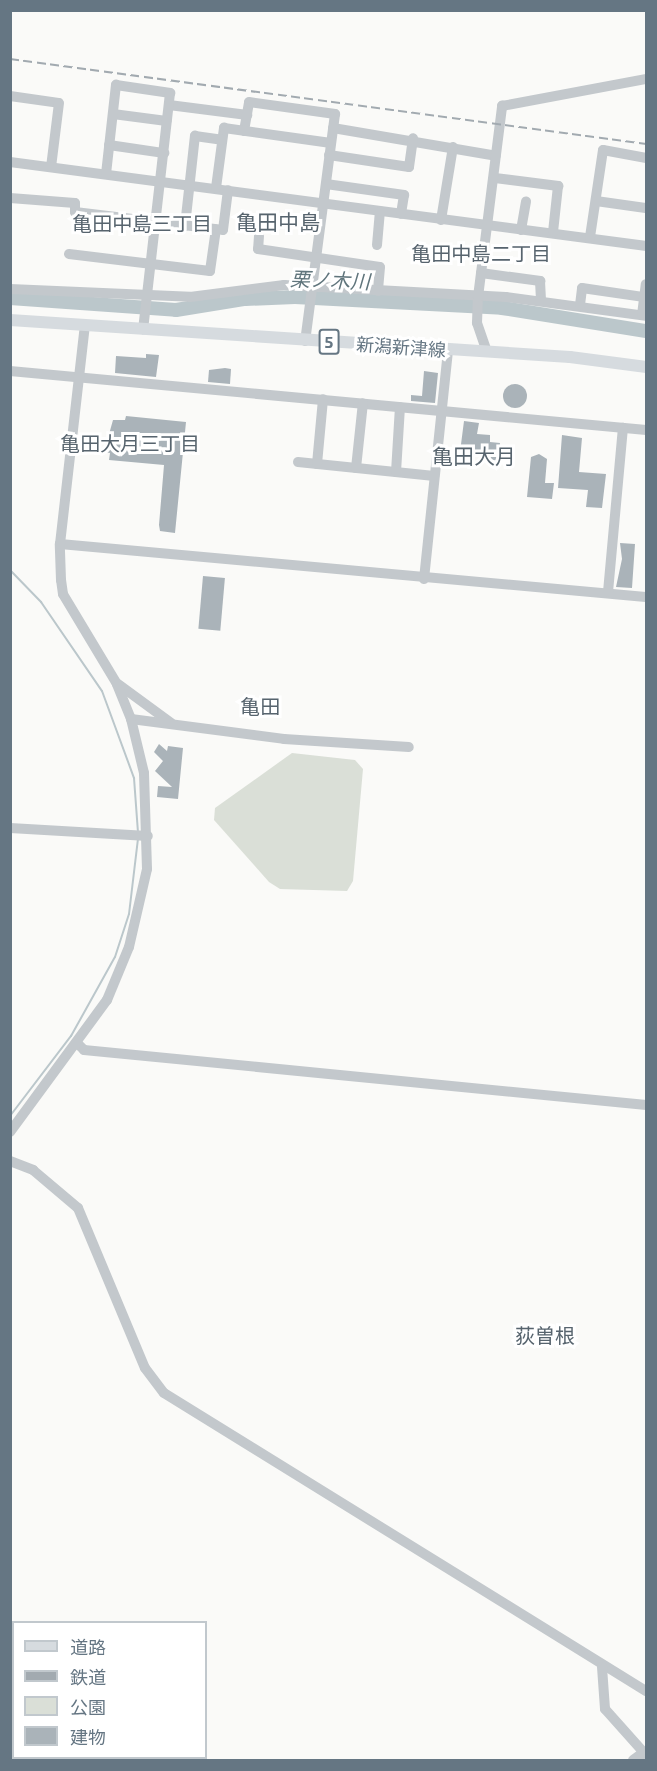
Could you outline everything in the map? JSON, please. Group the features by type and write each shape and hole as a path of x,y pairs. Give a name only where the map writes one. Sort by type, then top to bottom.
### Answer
{"main road":[{"name":"新潟新津線","path":"10,320 487,352 646,368"}],"street":[{"path":"487,352 477,322 478,297 495,178 502,106 646,79"},
{"path":"106,174 116,85 170,93 145,294 143,329"},
{"path":"10,96 59,103 51,167"},
{"path":"244,131 249,102 335,114 305,341"},
{"path":"169,105 247,115"},
{"path":"113,114 167,120"},
{"path":"216,188 224,128 331,143"},
{"path":"333,128 413,138 496,156"},
{"path":"185,226 195,136 222,140"},
{"path":"330,155 409,167 413,138"},
{"path":"109,145 164,153"},
{"path":"441,220 453,147"},
{"path":"590,237 603,150 646,158"},
{"path":"10,162 324,202 488,227 553,232 646,246"},
{"path":"495,178 558,186 553,232"},
{"path":"326,184 404,195 401,214"},
{"path":"10,198 75,203 75,212 223,230 228,190"},
{"path":"521,230 526,201"},
{"path":"596,201 646,208"},
{"path":"377,245 380,211"},
{"path":"69,254 210,272 216,230"},
{"path":"259,236 258,249 380,267 378,291"},
{"path":"481,273 540,281 541,301"},
{"path":"10,289 190,297 255,286 313,287 541,301 644,316 646,292 582,288 580,305"},
{"path":"10,1132 107,1000 126,957 144,896 146,836 144,773 130,719 117,684 63,594 60,544 85,326"},
{"path":"424,579 448,351"},
{"path":"10,371 646,430"},
{"path":"317,464 323,399"},
{"path":"356,468 363,403"},
{"path":"396,472 400,407"},
{"path":"608,592 623,428"},
{"path":"298,462 434,476"},
{"path":"60,544 424,579 608,592 646,597"},
{"path":"117,684 173,725"},
{"path":"130,719 284,739 409,747"},
{"path":"10,828 146,836"},
{"path":"77,1043 84,1050 646,1105"},
{"path":"10,1161 33,1170 78,1208 145,1368 164,1393 602,1667 646,1691"},
{"path":"602,1667 604,1709 645,1754 633,1761"}],"green space":[{"path":"292,753 355,760 363,769 353,881 347,891 280,889 269,882 214,820 215,808"}],"building":[{"path":"146,354 159,355 156,377 115,373 116,356 146,358"},
{"path":"231,369 230,384 208,382 209,370"},
{"path":"424,371 438,373 435,403 411,401 411,395 422,396"},
{"path":"515,384 524,387 527,396 524,405 515,408 506,405 503,396 506,387"},
{"path":"126,416 186,422 175,533 160,531 159,525 164,465 109,460 110,453 104,452 113,420 125,420"},
{"path":"464,421 479,423 477,434 490,435 490,442 500,443 498,461 460,452"},
{"path":"562,435 582,438 579,472 606,474 602,508 586,507 588,490 558,488"},
{"path":"539,454 547,459 545,483 554,483 552,499 527,497 531,457"},
{"path":"620,543 635,544 632,588 616,587 622,559"},
{"path":"203,576 225,578 220,631 198,629"},
{"path":"159,744 167,751 168,746 183,748 178,799 157,797 158,786 172,787 155,771 163,761 154,752"}],"waterway":[{"name":"栗ノ木川","path":"10,298 176,310 245,299 295,297 502,308 646,331"},
{"path":"10,570 41,602 102,691 134,778 138,833"},
{"path":"10,1116 71,1036 115,957 129,914 138,839"}],"railway":[{"path":"10,59 646,144"}],"district":[{"name":"亀田中島","path":"278,222"},
{"name":"亀田中島三丁目","path":"142,223"},
{"name":"亀田中島二丁目","path":"481,253"},
{"name":"亀田大月三丁目","path":"130,443"},
{"name":"亀田大月","path":"474,456"},
{"name":"亀田","path":"260,706"},
{"name":"荻曽根","path":"545,1335"}]}
